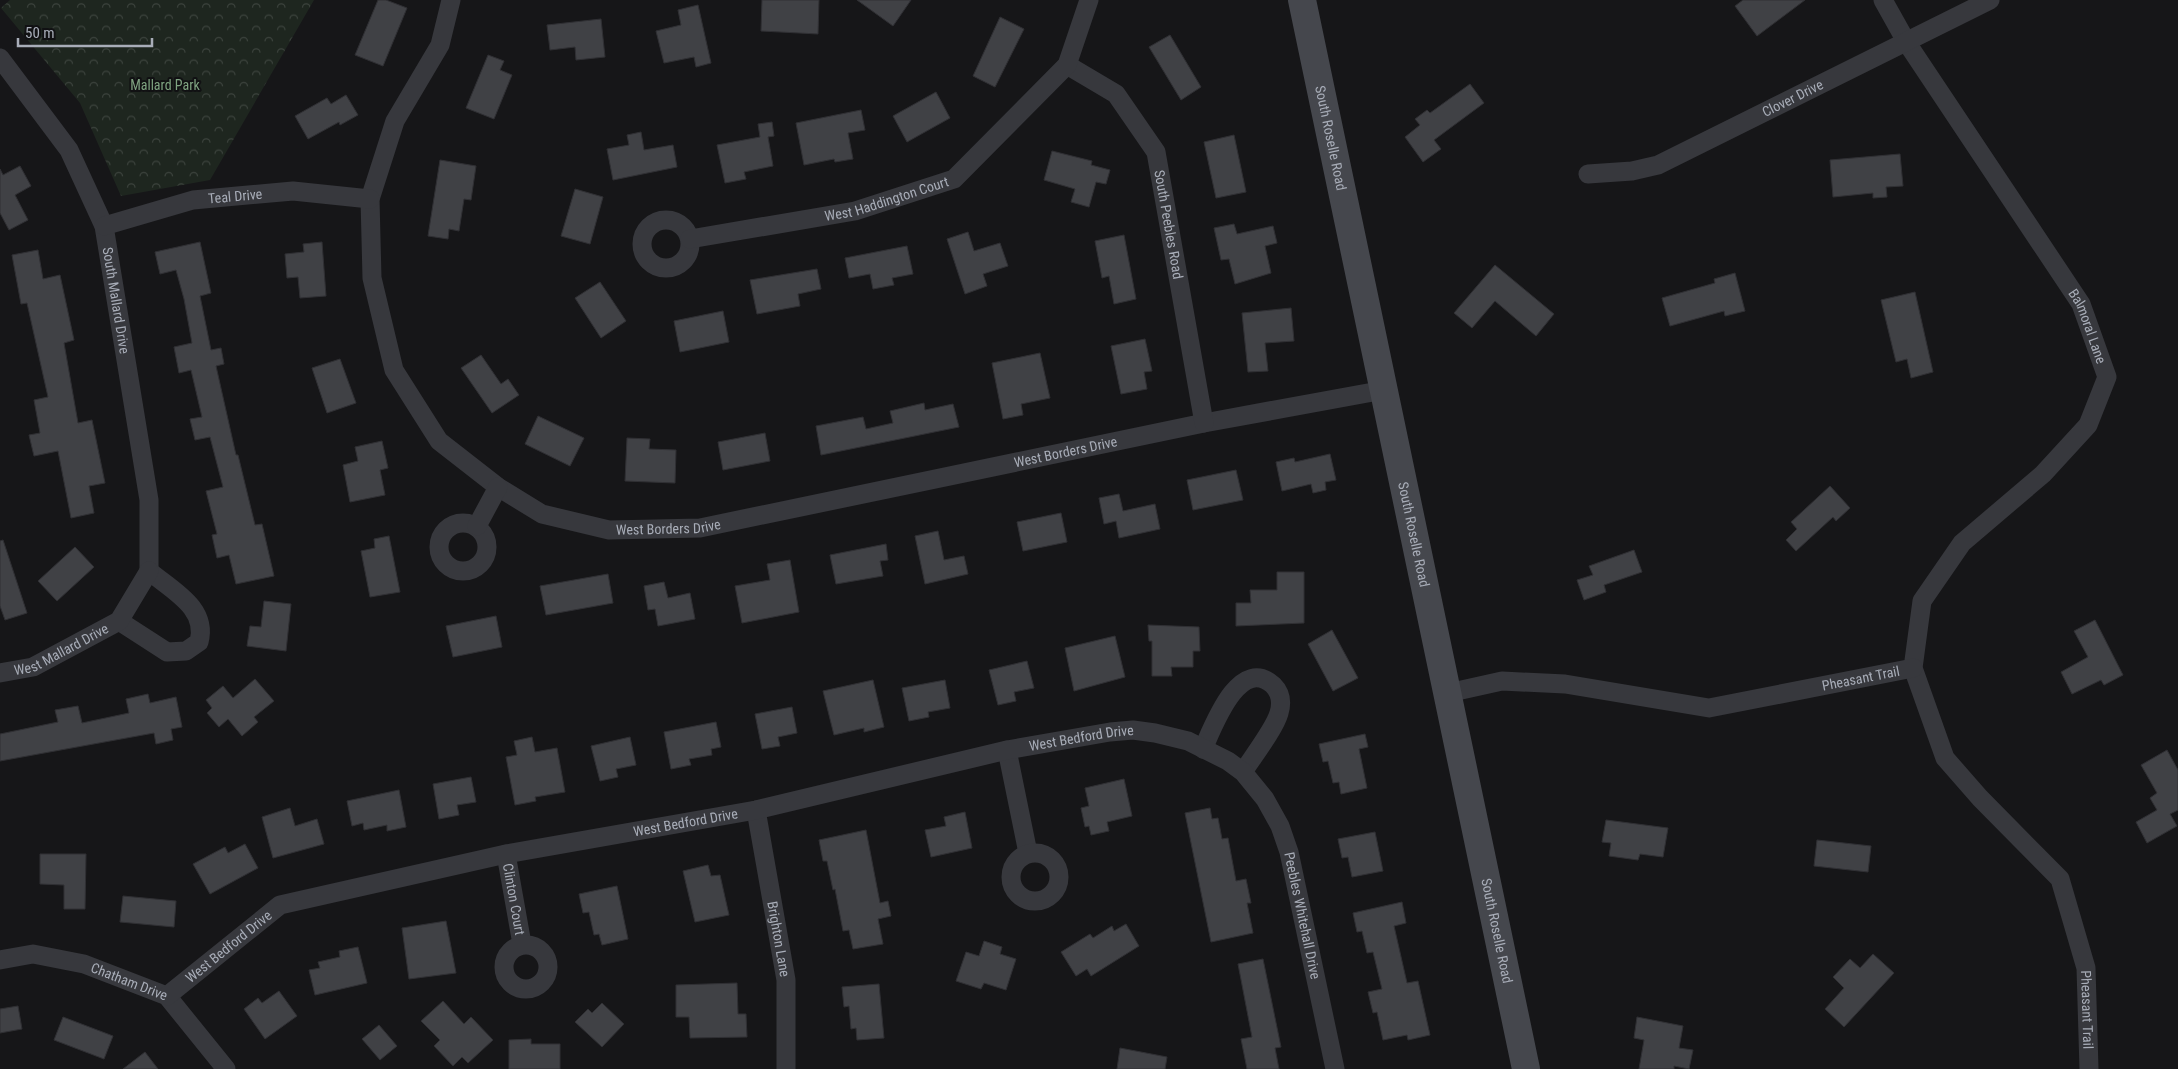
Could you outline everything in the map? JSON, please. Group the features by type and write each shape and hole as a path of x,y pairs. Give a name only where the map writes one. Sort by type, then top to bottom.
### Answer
{"main road":[{"name":"South Roselle Road","path":"1302,0 1526,1069"}],"street":[{"name":"West Borders Drive","path":"451,0 440,45 395,122 370,199 372,278 394,370 439,441 498,488 542,514 609,530 700,528 1204,423 1384,390"},
{"path":"1067,65 1089,0"},
{"name":"Balmoral Lane","path":"1883,0 1907,43 2082,304 2107,377 2088,425 2044,474 1962,543 1922,601 1913,668"},
{"name":"Clover Drive","path":"1588,174 1632,171 1658,165 1907,43 1990,0"},
{"name":"South Mallard Drive","path":"0,58 69,150 104,226 149,500 150,571"},
{"name":"West Haddington Court","path":"690,239 855,211 954,179 1067,65"},
{"name":"South Peebles Road","path":"1067,65 1116,94 1156,152 1204,423"},
{"name":"Teal Drive","path":"104,226 193,200 293,191 370,199"},
{"path":"477,526 498,488"},
{"name":"West Mallard Drive","path":"0,672 33,667 119,621 150,571 196,611 203,629 199,642 186,652 167,652 119,621"},
{"name":"Pheasant Trail","path":"1448,693 1502,682 1565,684 1709,708 1913,668 1945,758 1980,798 2060,879 2086,968 2089,1069"},
{"path":"1203,749 1227,700 1238,684 1258,678 1268,682 1278,690 1281,702 1279,716 1243,772"},
{"name":"West Bedford Drive","path":"168,996 280,905 506,854 756,810 1007,750 1133,730 1188,741 1228,761"},
{"path":"1007,750 1028,853"},
{"name":"Peebles Whitehall Drive","path":"1228,761 1243,772 1265,799 1280,826 1289,852 1334,1069"},
{"name":"Brighton Lane","path":"756,810 786,980 786,1069"},
{"name":"Clinton Court","path":"506,854 522,944"},
{"name":"Chatham Drive","path":"0,960 34,954 84,964 168,996 226,1069"}],"green space":[{"name":"Mallard Park","path":"10,0 314,0 210,180 121,196 80,103 1,8"}],"building":[{"path":"378,0 386,0 407,8 383,66 355,55"},
{"path":"762,0 819,0 818,34 761,31"},
{"path":"857,0 911,0 893,26"},
{"path":"1743,0 1805,0 1757,36 1735,6"},
{"path":"698,5 711,63 696,67 694,57 664,63 656,31 681,25 678,10"},
{"path":"1000,17 1024,29 995,87 973,76"},
{"path":"601,19 605,57 576,60 575,47 550,50 547,25"},
{"path":"1170,35 1201,87 1181,100 1149,47"},
{"path":"488,55 504,61 500,70 512,75 494,119 466,108"},
{"path":"1470,84 1484,103 1434,140 1441,149 1423,162 1405,137 1420,125 1415,119 1427,110 1430,113"},
{"path":"936,92 950,118 907,142 893,116"},
{"path":"346,95 358,115 340,125 339,122 308,139 295,116 327,98 331,104"},
{"path":"861,110 865,130 848,133 853,159 835,162 834,159 804,165 796,123"},
{"path":"772,122 774,136 768,137 773,166 744,172 746,179 725,183 717,145 760,137 758,124"},
{"path":"641,132 644,150 673,145 677,167 613,180 607,149 629,145 627,135"},
{"path":"1234,135 1246,192 1216,198 1204,142"},
{"path":"1052,151 1092,161 1091,165 1110,170 1106,184 1096,182 1089,207 1071,202 1075,189 1044,180"},
{"path":"1900,154 1903,186 1886,187 1887,197 1873,198 1873,193 1833,197 1830,160"},
{"path":"440,160 476,166 471,200 464,199 459,231 449,229 448,239 428,236"},
{"path":"20,166 31,186 15,195 28,220 9,230 0,213 0,169 3,175"},
{"path":"575,189 603,197 590,244 561,236"},
{"path":"1234,224 1237,234 1273,226 1277,243 1265,246 1271,273 1235,284 1229,259 1221,260 1214,228"},
{"path":"968,232 974,251 1000,243 1008,266 983,274 987,286 965,294 947,239"},
{"path":"1124,235 1136,299 1114,304 1109,276 1102,278 1095,241"},
{"path":"200,242 211,293 200,296 211,350 221,348 224,364 216,366 236,455 238,455 255,525 262,524 274,576 236,584 229,555 217,558 212,535 217,534 206,491 223,487 210,437 195,440 190,419 202,417 191,370 179,373 174,347 192,343 184,299 176,270 160,274 155,252"},
{"path":"322,242 326,296 300,298 298,277 287,278 285,254 304,252 303,244"},
{"path":"907,246 913,274 892,278 894,285 873,289 870,274 849,278 845,258"},
{"path":"38,250 43,279 60,275 74,340 64,343 78,423 92,420 105,483 89,486 94,513 71,518 58,451 34,456 29,435 40,433 34,400 48,397 27,303 21,304 12,255"},
{"path":"1495,265 1554,314 1536,336 1495,301 1472,328 1454,313"},
{"path":"817,269 821,289 798,294 800,306 757,314 750,280"},
{"path":"1735,273 1745,311 1725,316 1724,311 1670,326 1662,298 1715,283 1714,279"},
{"path":"600,282 626,321 601,338 575,298"},
{"path":"1915,292 1933,372 1911,378 1907,359 1896,362 1881,300"},
{"path":"1291,308 1294,341 1265,343 1268,371 1248,372 1242,313"},
{"path":"723,311 729,342 680,352 674,321"},
{"path":"1145,339 1152,371 1144,372 1147,389 1121,394 1111,346"},
{"path":"1040,353 1050,398 1021,404 1023,415 1003,419 992,363"},
{"path":"481,355 501,384 508,379 519,395 492,413 461,368"},
{"path":"340,359 356,403 327,413 312,368"},
{"path":"924,403 925,410 953,404 959,427 821,455 816,426 863,417 866,429 893,423 890,411"},
{"path":"538,416 584,438 570,466 525,444"},
{"path":"765,433 770,461 723,470 718,442"},
{"path":"627,438 650,439 649,449 676,450 675,483 625,481"},
{"path":"382,441 388,468 380,470 385,495 350,502 343,465 358,461 355,447"},
{"path":"1330,454 1336,480 1325,482 1326,490 1313,493 1311,484 1282,491 1276,462 1294,458 1295,462"},
{"path":"1236,470 1243,500 1193,510 1187,480"},
{"path":"1830,486 1850,508 1836,521 1833,517 1796,551 1786,540 1797,529 1791,522"},
{"path":"1119,494 1123,511 1155,504 1160,529 1119,538 1116,521 1104,524 1099,498"},
{"path":"1061,513 1067,542 1023,551 1017,522"},
{"path":"938,531 944,560 964,556 968,574 925,584 915,536"},
{"path":"389,536 400,592 370,597 361,551 375,548 374,539"},
{"path":"3,540 27,613 5,620 0,606 0,541"},
{"path":"886,544 888,560 880,561 883,576 836,584 830,555"},
{"path":"75,547 94,567 57,601 38,581"},
{"path":"1634,550 1642,572 1604,585 1606,592 1584,600 1577,580 1593,575 1589,566"},
{"path":"790,560 799,612 742,623 735,586 770,580 767,564"},
{"path":"1277,572 1304,572 1304,623 1236,626 1236,603 1251,603 1250,590 1277,590"},
{"path":"608,574 613,603 546,615 540,586"},
{"path":"664,582 668,598 690,593 695,619 658,626 655,609 648,610 644,586"},
{"path":"264,601 291,604 286,651 247,646 250,626 261,627"},
{"path":"496,616 502,647 453,657 446,626"},
{"path":"2095,620 2123,675 2104,685 2101,680 2072,694 2061,672 2088,657 2074,631"},
{"path":"1148,625 1199,627 1200,651 1193,651 1193,667 1171,667 1172,676 1152,676 1152,641 1149,641"},
{"path":"1332,630 1358,678 1333,691 1308,644"},
{"path":"1115,636 1125,677 1074,691 1065,648"},
{"path":"1027,661 1034,688 1014,692 1016,701 998,705 989,670"},
{"path":"255,679 274,701 254,717 258,722 242,736 228,719 219,727 207,713 212,708 206,700 223,686 233,698"},
{"path":"873,680 884,727 864,732 864,728 834,735 823,691"},
{"path":"945,680 950,708 928,712 929,717 909,721 902,688"},
{"path":"148,694 150,703 176,697 182,727 171,729 173,740 156,744 154,733 0,761 0,734 58,722 55,710 78,706 82,723 129,713 126,699"},
{"path":"792,707 797,733 778,737 780,746 762,749 755,714"},
{"path":"716,722 721,747 711,749 712,755 689,759 691,765 671,769 664,732"},
{"path":"1365,734 1368,747 1359,749 1367,788 1341,794 1339,782 1333,783 1328,761 1323,762 1319,744"},
{"path":"532,737 535,752 557,748 565,792 535,797 536,801 515,805 506,757 517,755 514,741"},
{"path":"630,737 636,765 616,769 618,777 600,781 591,746"},
{"path":"2167,750 2178,770 2178,810 2170,814 2177,826 2147,843 2136,822 2157,810 2150,798 2157,793 2141,765"},
{"path":"471,777 476,802 457,805 459,815 439,819 433,784"},
{"path":"1124,779 1132,816 1107,822 1109,831 1091,835 1089,826 1085,827 1081,808 1089,806 1085,788"},
{"path":"399,790 406,827 387,831 387,825 364,830 363,823 352,826 347,801"},
{"path":"290,808 295,826 317,819 324,844 273,858 262,817"},
{"path":"1210,808 1212,819 1218,818 1222,839 1228,838 1236,881 1246,879 1251,903 1247,903 1253,933 1211,942 1185,813"},
{"path":"965,812 972,848 931,857 925,830 946,826 944,817"},
{"path":"1606,820 1668,828 1663,857 1640,854 1638,860 1609,856 1611,843 1602,842"},
{"path":"866,830 880,903 888,901 891,916 878,919 883,944 853,949 849,930 843,931 835,889 833,890 827,861 823,861 819,840"},
{"path":"1375,832 1383,871 1352,877 1348,857 1342,858 1338,839"},
{"path":"1817,840 1871,846 1868,872 1814,866"},
{"path":"245,844 258,868 210,894 193,864 225,847 228,853"},
{"path":"40,854 86,854 85,909 64,909 64,885 40,884"},
{"path":"708,865 711,876 720,875 729,915 695,922 683,871"},
{"path":"617,886 628,939 602,945 599,934 594,935 589,912 583,913 579,894"},
{"path":"123,896 176,901 174,927 120,922"},
{"path":"1402,902 1406,923 1394,926 1407,983 1418,981 1430,1035 1408,1040 1407,1035 1383,1040 1377,1012 1373,1013 1368,992 1382,989 1373,952 1367,953 1362,931 1357,932 1353,913"},
{"path":"446,921 456,973 409,979 402,928"},
{"path":"1126,924 1139,946 1091,976 1087,969 1076,976 1061,952 1090,934 1093,938 1112,926 1114,931"},
{"path":"984,941 1002,947 1000,954 1016,959 1006,990 984,983 981,989 956,981 966,952 979,956"},
{"path":"358,947 367,983 315,995 309,970 320,968 318,962 340,957 339,951"},
{"path":"1873,954 1894,973 1844,1027 1825,1009 1844,988 1833,977 1850,959 1860,968"},
{"path":"1263,959 1281,1047 1275,1048 1279,1069 1247,1069 1241,1039 1252,1037 1238,964"},
{"path":"737,983 738,1014 746,1014 747,1037 690,1038 689,1017 676,1017 676,985"},
{"path":"879,984 884,1038 857,1040 856,1028 851,1029 849,1006 844,1007 842,987"},
{"path":"279,991 297,1016 265,1039 244,1009 258,998 262,1003"},
{"path":"443,1001 464,1024 471,1017 493,1040 468,1063 462,1057 453,1066 434,1046 440,1040 421,1021"},
{"path":"602,1003 624,1024 602,1047 575,1022 588,1009 592,1013"},
{"path":"18,1006 22,1029 0,1033 0,1009"},
{"path":"63,1017 113,1036 104,1059 54,1040"},
{"path":"1637,1017 1683,1026 1679,1048 1693,1050 1689,1069 1674,1066 1674,1069 1639,1069 1644,1040 1634,1038"},
{"path":"379,1025 397,1046 380,1060 362,1039"},
{"path":"531,1039 531,1044 560,1044 560,1069 509,1069 509,1040"},
{"path":"1120,1048 1167,1057 1165,1069 1117,1069"},
{"path":"145,1052 158,1069 123,1069"}]}
